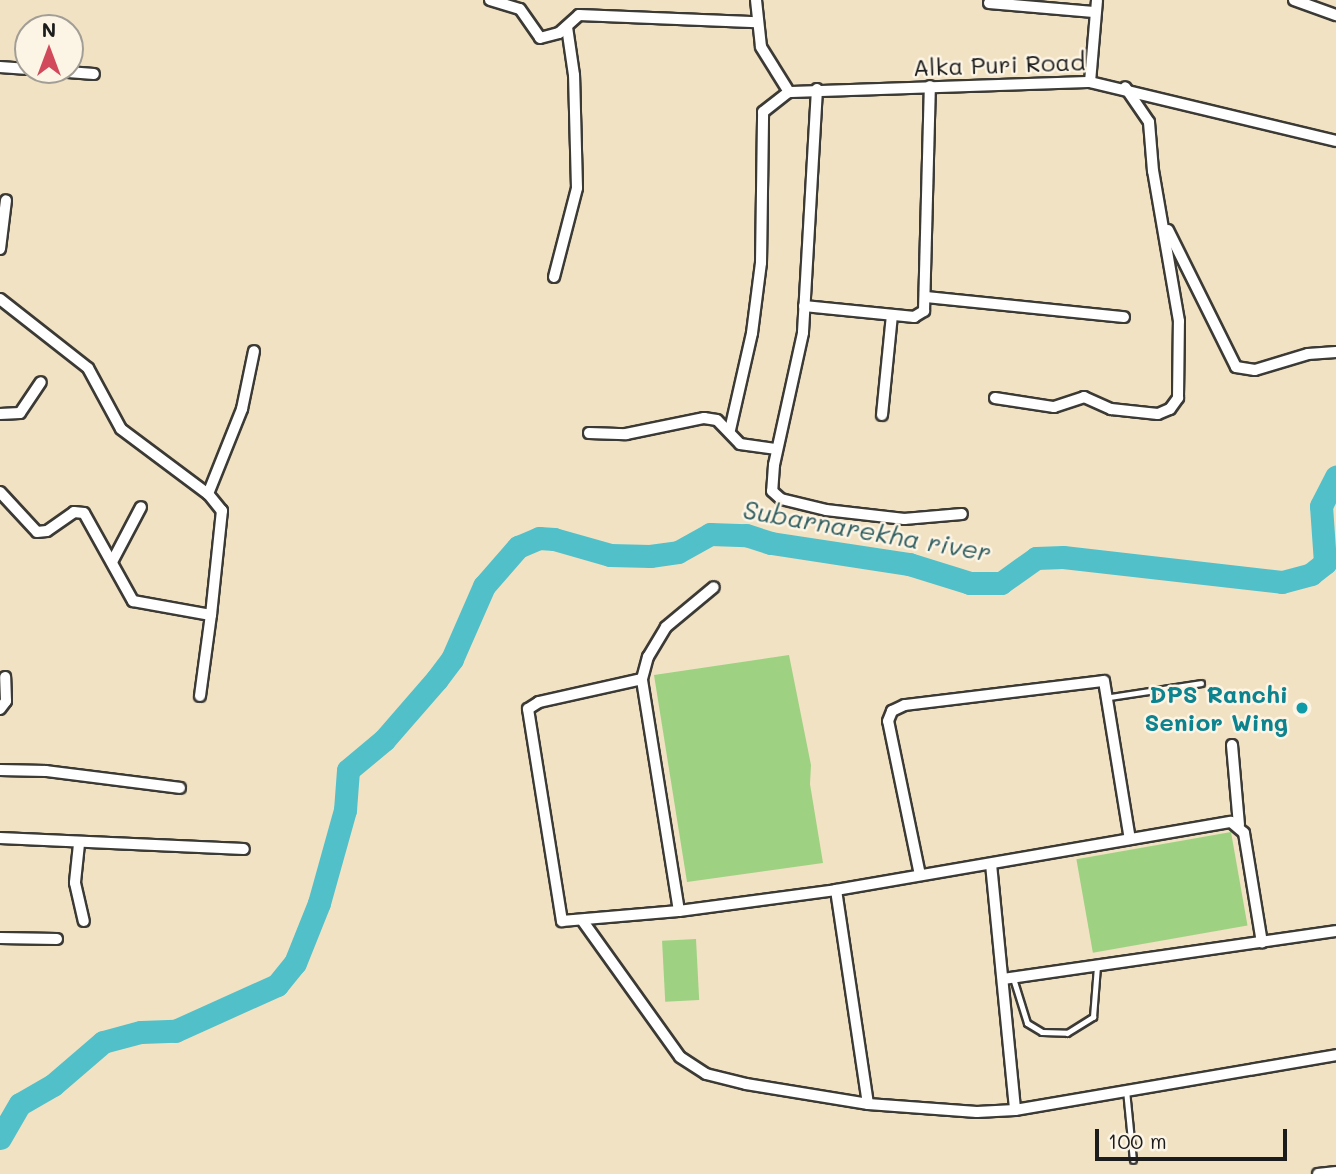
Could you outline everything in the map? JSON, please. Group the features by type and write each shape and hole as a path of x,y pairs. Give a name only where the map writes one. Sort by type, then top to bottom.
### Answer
{"street":[{"path":"490,0 520,9 540,38 567,27 579,15 757,22"},
{"path":"730,430 752,333 761,262 763,112 785,93 765,57 757,22 756,0"},
{"path":"1090,82 1097,0"},
{"path":"1294,0 1336,15"},
{"path":"989,3 1038,4 1094,12"},
{"path":"554,277 577,188 574,75 567,27"},
{"path":"84,73 94,74"},
{"name":"Alka Puri Road","path":"785,93 817,89 1090,82 1125,87 1336,141"},
{"path":"804,306 919,316 926,297 930,86"},
{"path":"995,398 1054,407 1084,397 1111,409 1158,414 1170,409 1180,390 1182,349 1149,122 1125,87"},
{"path":"817,89 803,333 771,485 781,499 904,519 962,514"},
{"path":"0,249 6,200"},
{"path":"1163,221 1203,292 1236,367 1255,370 1308,354 1336,352"},
{"path":"926,297 1124,317"},
{"path":"0,299 88,368 121,429 208,494 222,511 200,696"},
{"path":"882,415 892,314"},
{"path":"208,494 242,409 254,351"},
{"path":"0,414 20,413 41,382"},
{"path":"589,433 626,434 704,418 717,420 730,430 740,444 777,449"},
{"path":"0,492 37,532 47,531 74,512 84,513 95,540 112,562 133,601 211,615"},
{"path":"112,562 141,507"},
{"path":"679,911 642,679 648,657 666,626 714,587"},
{"path":"0,709 6,701 5,677"},
{"path":"642,679 539,702 527,712 558,915 562,921 679,911 836,890 1130,839 1239,825"},
{"path":"920,875 890,739 892,711 905,705 1095,679 1104,681 1110,696 1130,839"},
{"path":"1232,745 1239,825 1246,842 1262,943"},
{"path":"0,770 46,771 180,788"},
{"path":"0,838 79,844 244,849"},
{"path":"79,844 75,883 85,921"},
{"path":"991,864 1008,979 1015,1110"},
{"path":"836,890 868,1104"},
{"path":"582,920 663,1036 695,1070 746,1084 868,1104 948,1111 1015,1110 1126,1088 1336,1055"},
{"path":"1008,979 1336,932"},
{"path":"0,938 57,939"},
{"path":"1318,1174 1336,1171"}],"lane":[{"path":"1110,696 1201,683"},
{"path":"1008,979 1027,1023 1042,1032 1067,1033 1093,1017 1097,966"},
{"path":"1126,1088 1133,1160"}],"green space":[{"path":"789,655 811,765 810,784 823,863 687,882 654,675"},
{"path":"1231,832 1247,926 1093,953 1076,859"},
{"path":"696,939 699,1000 665,1002 662,941"}],"waterway":[{"name":"Subarnarekha river","path":"0,1138 20,1104 53,1085 103,1042 141,1032 175,1031 277,985 295,963 319,903 345,810 348,770 384,740 437,679 452,659 484,586 518,547 539,538 554,539 610,555 650,556 678,552 710,534 746,535 771,543 909,564 970,583 1001,583 1036,558 1063,557 1282,582 1311,574 1325,563 1321,506 1336,477"}],"place":[{"name":"DPS Ranchi Senior Wing","path":"1302,708"}]}
